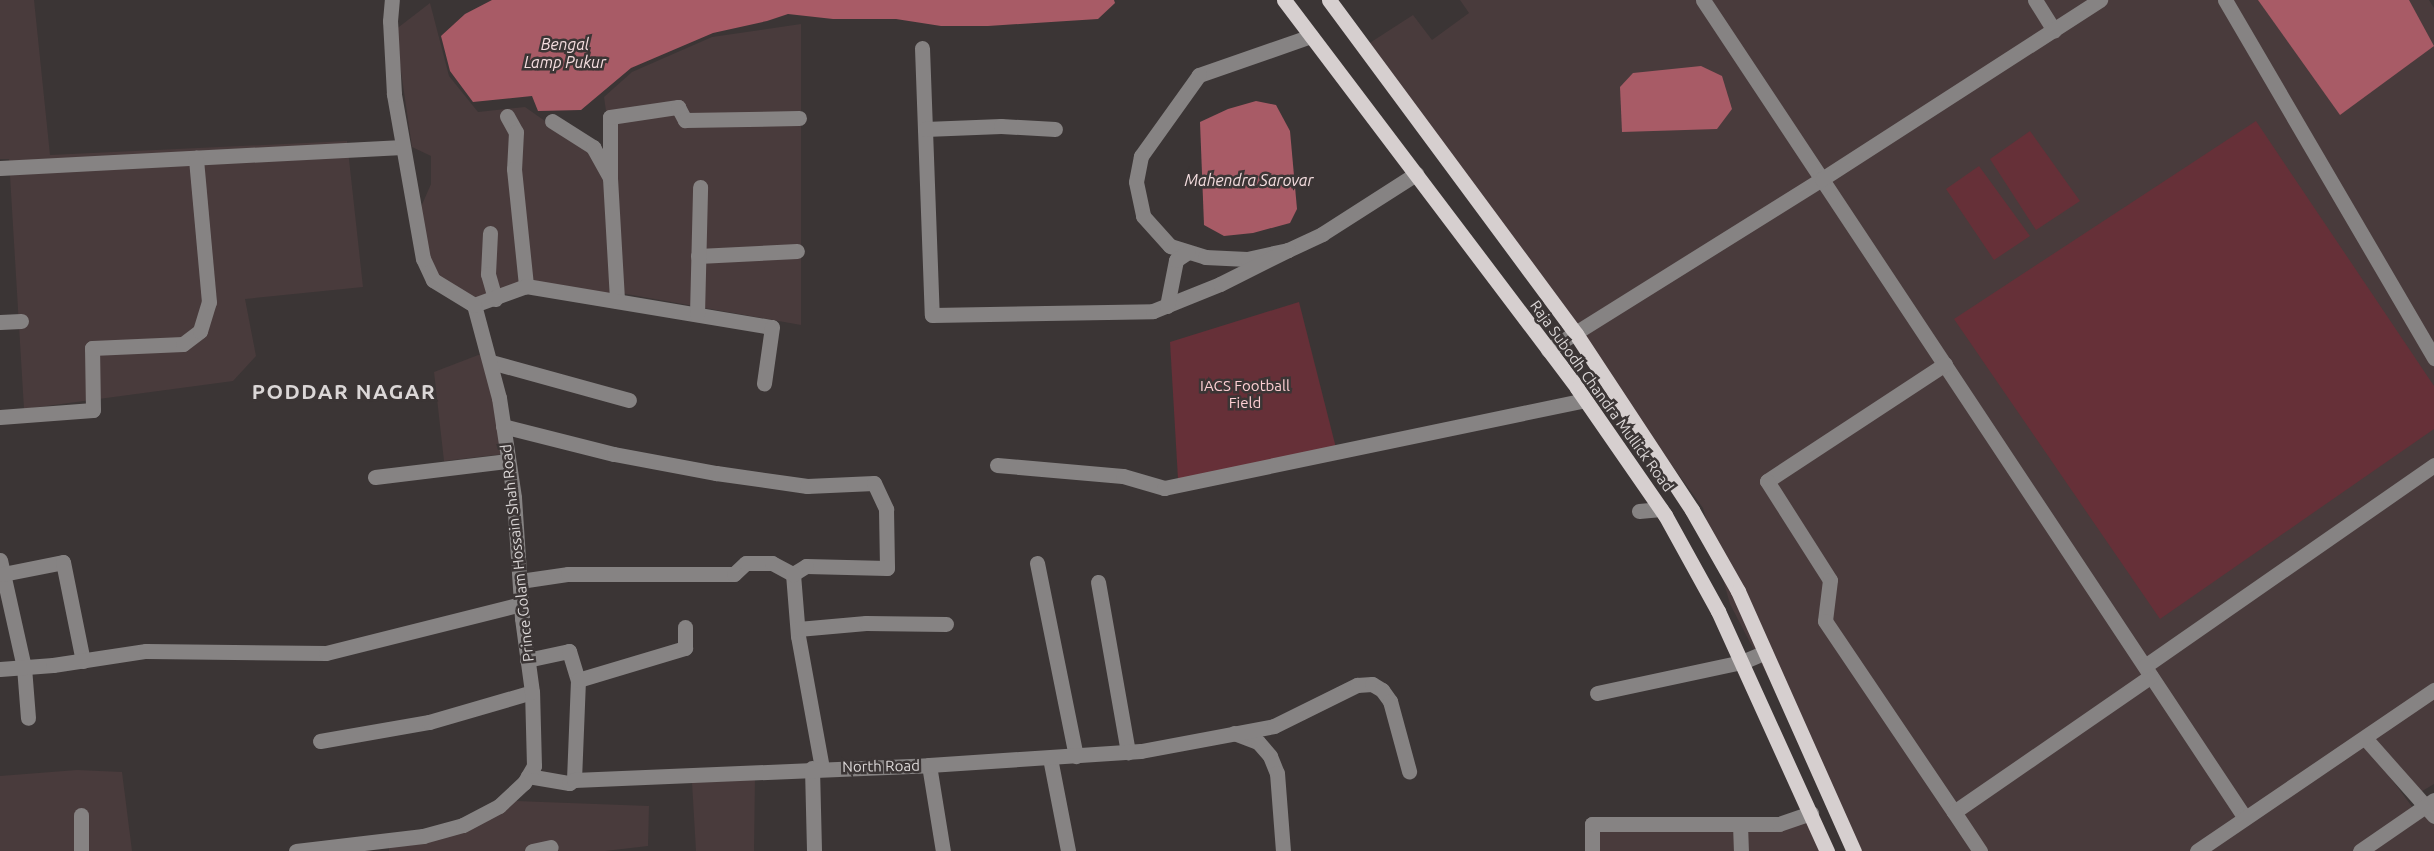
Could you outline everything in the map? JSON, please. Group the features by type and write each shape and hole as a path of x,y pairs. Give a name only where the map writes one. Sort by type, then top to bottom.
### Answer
{"main road":[{"name":"Raja Subodh Chandra Mullick Road","path":"1284,0 1548,350 1661,509 1698,571 1742,662 1827,851"},
{"name":"Raja Subodh Chandra Mullick Road","path":"1329,0 1576,334 1692,510 1738,591 1854,851"}],"street":[{"path":"392,0 390,21 394,94 423,259 433,280 474,305 526,286 772,327 764,383"},
{"path":"1703,0 2245,818"},
{"path":"2035,0 2054,30"},
{"path":"1548,350 1822,180 2100,0"},
{"path":"2225,0 2434,358"},
{"path":"1288,250 1247,259 1204,257 1170,246 1143,216 1136,182 1142,156 1199,75 1311,36"},
{"path":"922,48 932,315 1153,311 1220,284 1322,234 1416,174"},
{"path":"616,301 610,178 610,117 678,107 685,120 800,118"},
{"path":"507,116 516,132 514,169 526,286"},
{"path":"552,121 593,147 610,178"},
{"path":"925,129 1001,126 1055,129"},
{"path":"0,168 402,147"},
{"path":"0,417 93,410 92,348 183,344 200,331 209,303 196,158"},
{"path":"697,314 700,187"},
{"path":"490,233 488,274 495,298"},
{"path":"698,256 797,251"},
{"path":"1167,306 1176,260 1188,252"},
{"name":"Prince Golam Hossain Shah Road","path":"474,305 491,362 508,461 521,604 532,692 534,766 528,776"},
{"path":"0,322 21,321"},
{"path":"491,362 629,400"},
{"path":"1945,364 1767,481 1830,580 1825,621 1980,851"},
{"path":"997,465 1123,476 1164,488 1585,400"},
{"path":"503,426 615,454 807,486 874,483 886,509 887,568 806,566 793,574"},
{"path":"375,477 508,461"},
{"path":"1954,812 2434,465"},
{"path":"1639,511 1661,509"},
{"path":"28,718 24,667 2,567 63,562 83,661"},
{"path":"1037,562 1076,756"},
{"path":"520,581 568,574 734,574 746,563 772,563 793,574"},
{"path":"793,574 817,768 814,851"},
{"path":"1098,582 1128,752"},
{"path":"0,669 83,661 146,651 326,653 521,604"},
{"path":"798,629 866,623 946,624"},
{"path":"578,680 685,648 685,627"},
{"path":"527,660 569,651 578,680 574,780"},
{"path":"1597,693 1742,662 1766,652"},
{"name":"North Road","path":"528,776 569,783 574,780 929,765 1128,752 1274,726 1357,685 1372,684 1382,690 1390,701 1409,771"},
{"path":"2197,851 2434,690"},
{"path":"320,741 429,722 532,692"},
{"path":"1234,733 1258,742 1270,756 1277,773 1283,851"},
{"path":"2360,851 2432,807 2365,738"},
{"path":"1050,758 1068,851"},
{"path":"929,765 943,851"},
{"path":"296,851 344,848 423,836 463,825 499,806 528,776"},
{"path":"1592,851 1592,824 1779,824 1811,813"},
{"path":"81,815 81,851"},
{"path":"1740,824 1741,851"},
{"path":"531,851 551,848"}],"shaded area":[{"path":"0,0 34,0 50,155 347,141 363,287 245,299 256,356 233,381 24,409 9,159 0,159"},
{"path":"1460,0 2429,0 2434,8 2434,784 2419,793 2387,773 2416,812 2359,851 1851,851 1800,738 1730,604 1703,508 1365,46 1413,15 1432,40 1469,13"},
{"path":"430,3 449,76 478,112 525,107 592,154 606,179 610,295 526,281 477,299 439,276 427,258 421,207 431,184 431,156 412,147 395,30"},
{"path":"801,24 801,325 621,293 615,174 604,97 632,72 712,37"},
{"path":"486,352 504,454 444,461 434,372"},
{"path":"77,770 122,772 132,851 0,851 0,776"},
{"path":"755,775 754,851 696,851 692,782"},
{"path":"516,801 649,806 648,846 605,851 389,851 389,847 499,811"},
{"path":"2434,806 2434,851 2368,851"},
{"path":"1820,817 1835,851 1595,851 1595,828 1776,828"}],"green space":[{"path":"2256,121 2434,386 2434,429 2160,619 1954,319"},
{"path":"2030,131 2080,201 2036,230 1990,159"},
{"path":"1979,166 2030,236 1994,260 1946,189"},
{"name":"IACS Football Field","path":"1299,302 1336,448 1178,479 1170,342"}],"water":[{"name":"Bengal Lamp Pukur","path":"492,0 1114,0 1115,3 1098,19 988,26 941,26 896,19 833,19 788,14 713,33 631,68 581,110 538,111 532,96 473,102 450,71 441,36 465,14"},
{"path":"2258,0 2409,0 2434,46 2340,115"},
{"path":"1701,66 1722,76 1732,109 1717,129 1622,132 1620,87 1633,73"},
{"name":"Mahendra Sarovar","path":"1256,101 1276,105 1290,131 1297,209 1290,223 1253,233 1224,236 1204,225 1200,122 1228,109"}],"district":[{"name":"PODDAR NAGAR","path":"344,391"}]}
